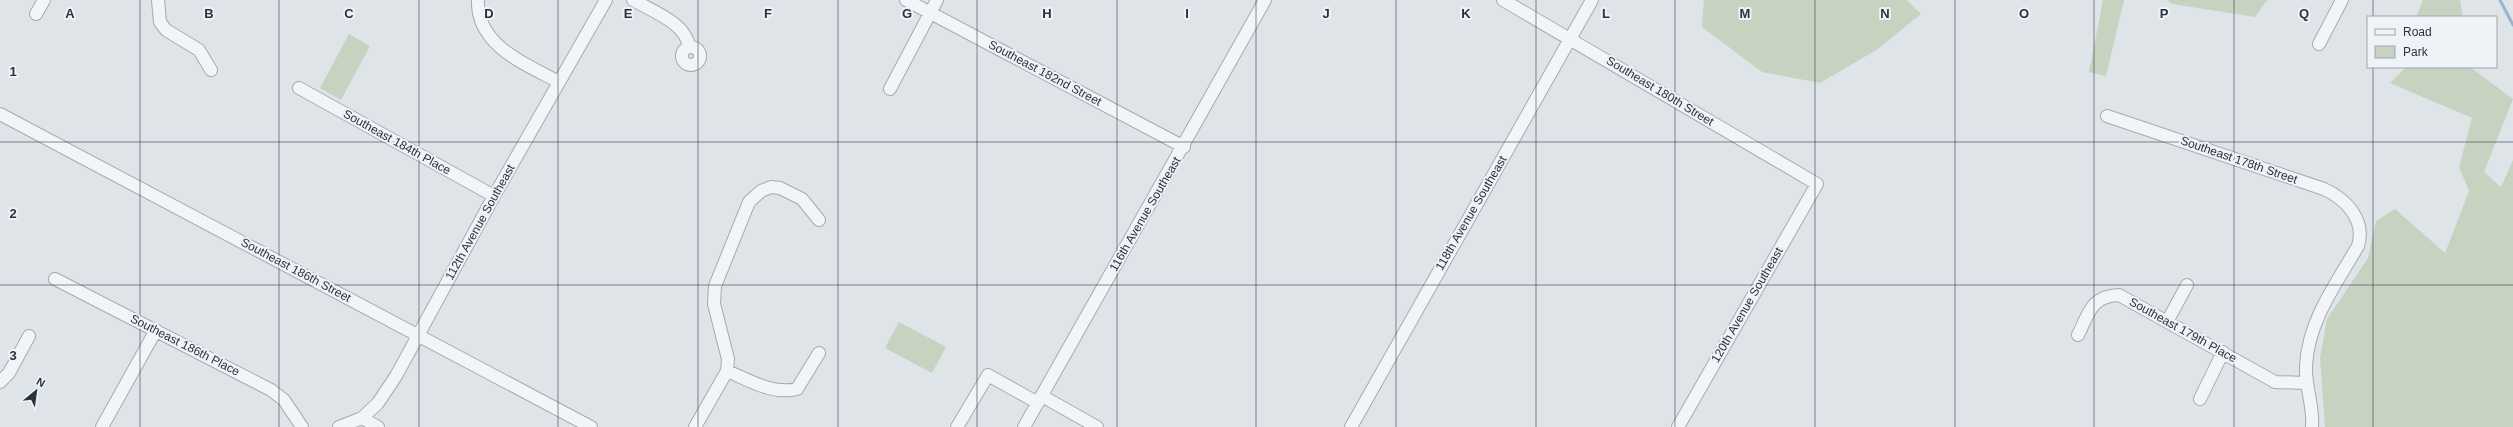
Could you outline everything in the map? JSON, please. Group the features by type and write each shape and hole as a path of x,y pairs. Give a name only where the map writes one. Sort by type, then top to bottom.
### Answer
{"street":[{"path":"36,14 44,0"},
{"path":"158,0 160,22 166,30 199,50 211,70"},
{"path":"478,0 477,11 496,44 510,56 559,82"},
{"name":"112th Avenue Southeast","path":"339,427 362,418 378,403 396,376 494,196 606,0"},
{"path":"634,0 681,28 688,40 689,47"},
{"name":"Southeast 182nd Street","path":"906,0 1184,147"},
{"path":"890,89 937,0"},
{"name":"116th Avenue Southeast","path":"1024,427 1184,147 1265,0"},
{"name":"Southeast 180th Street","path":"1503,0 1817,184"},
{"name":"118th Avenue Southeast","path":"1351,427 1592,0"},
{"path":"2319,44 2342,0"},
{"name":"Southeast 184th Place","path":"299,88 494,196"},
{"name":"Southeast 186th Street","path":"0,114 591,427"},
{"name":"Southeast 178th Street","path":"2107,116 2324,189 2343,201 2358,222 2360,237 2358,246 2317,318 2306,365 2306,383"},
{"name":"120th Avenue Southeast","path":"1678,427 1817,184"},
{"path":"695,427 727,371 728,359 714,304 714,286 749,202 761,191 771,187 780,188 802,199 819,220"},
{"name":"Southeast 186th Place","path":"55,279 271,390 284,400 302,427"},
{"path":"2168,320 2187,285"},
{"name":"Southeast 179th Place","path":"2078,335 2091,307 2097,300 2106,296 2119,295 2168,320 2275,382 2306,383"},
{"path":"102,427 156,330"},
{"path":"0,382 9,373 29,336"},
{"path":"2200,398 2223,352"},
{"path":"727,371 774,390 786,392 797,389 819,353"},
{"path":"957,427 988,375 1097,427"},
{"path":"2306,383 2312,427"},
{"path":"362,418 378,427"}],"green space":[{"path":"1704,0 1907,0 1921,14 1878,49 1820,83 1762,72 1702,27"},
{"path":"2103,0 2124,0 2106,76 2089,72"},
{"path":"2167,0 2267,0 2255,17 2172,4"},
{"path":"2423,0 2460,0 2463,16 2416,16"},
{"path":"349,34 370,46 341,100 320,88"},
{"path":"2405,68 2471,68 2513,99 2484,172 2501,187 2513,160 2513,427 2325,427 2320,357 2327,319 2368,258 2376,221 2395,209 2445,253 2469,191 2459,167 2472,118 2390,83"},
{"path":"899,322 946,347 932,373 885,348"}],"waterway":[{"path":"2500,0 2513,25"}]}
